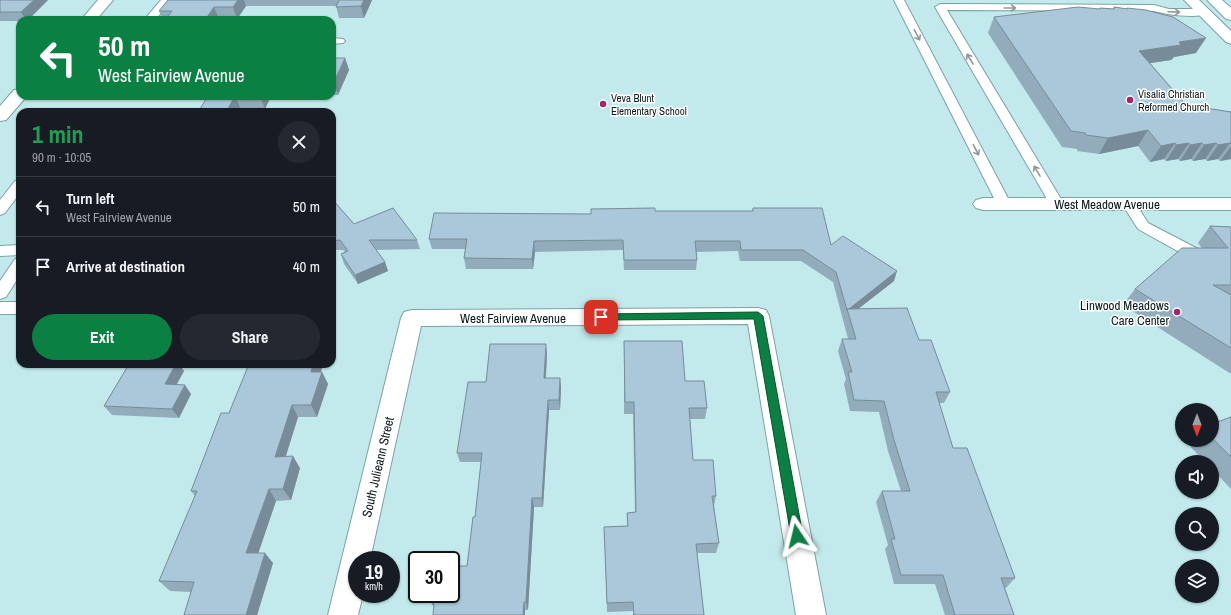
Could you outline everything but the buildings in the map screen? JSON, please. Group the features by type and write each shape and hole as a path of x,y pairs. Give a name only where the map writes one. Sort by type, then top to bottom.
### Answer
{"street":[{"path":"92,16 106,0"},
{"path":"1190,0 1231,39"},
{"path":"1209,17 1211,17 1211,10 1224,8"},
{"path":"0,116 16,98"},
{"name":"West Meadow Avenue","path":"983,204 1231,204"},
{"name":"West Fairview Avenue","path":"412,318 758,316 811,615"},
{"name":"South Julieann Street","path":"343,615 412,318"}],"lane":[{"path":"153,16 167,0"},
{"path":"899,0 1004,204"},
{"path":"937,4 1146,4 1169,12 1209,17"},
{"path":"937,4 1057,204"},
{"path":"0,210 16,189"},
{"path":"1129,204 1143,226 1195,254"},
{"path":"0,251 16,250"},
{"path":"0,293 16,269"},
{"path":"0,308 16,308"}],"place":[{"name":"Visalia Christian Reformed Church","path":"1130,100"},
{"name":"Veva Blunt Elementary School","path":"603,104"},
{"name":"Linwood Meadows Care Center","path":"1177,312"}],"route":[{"path":"601,317 758,316 797,536"}]}
